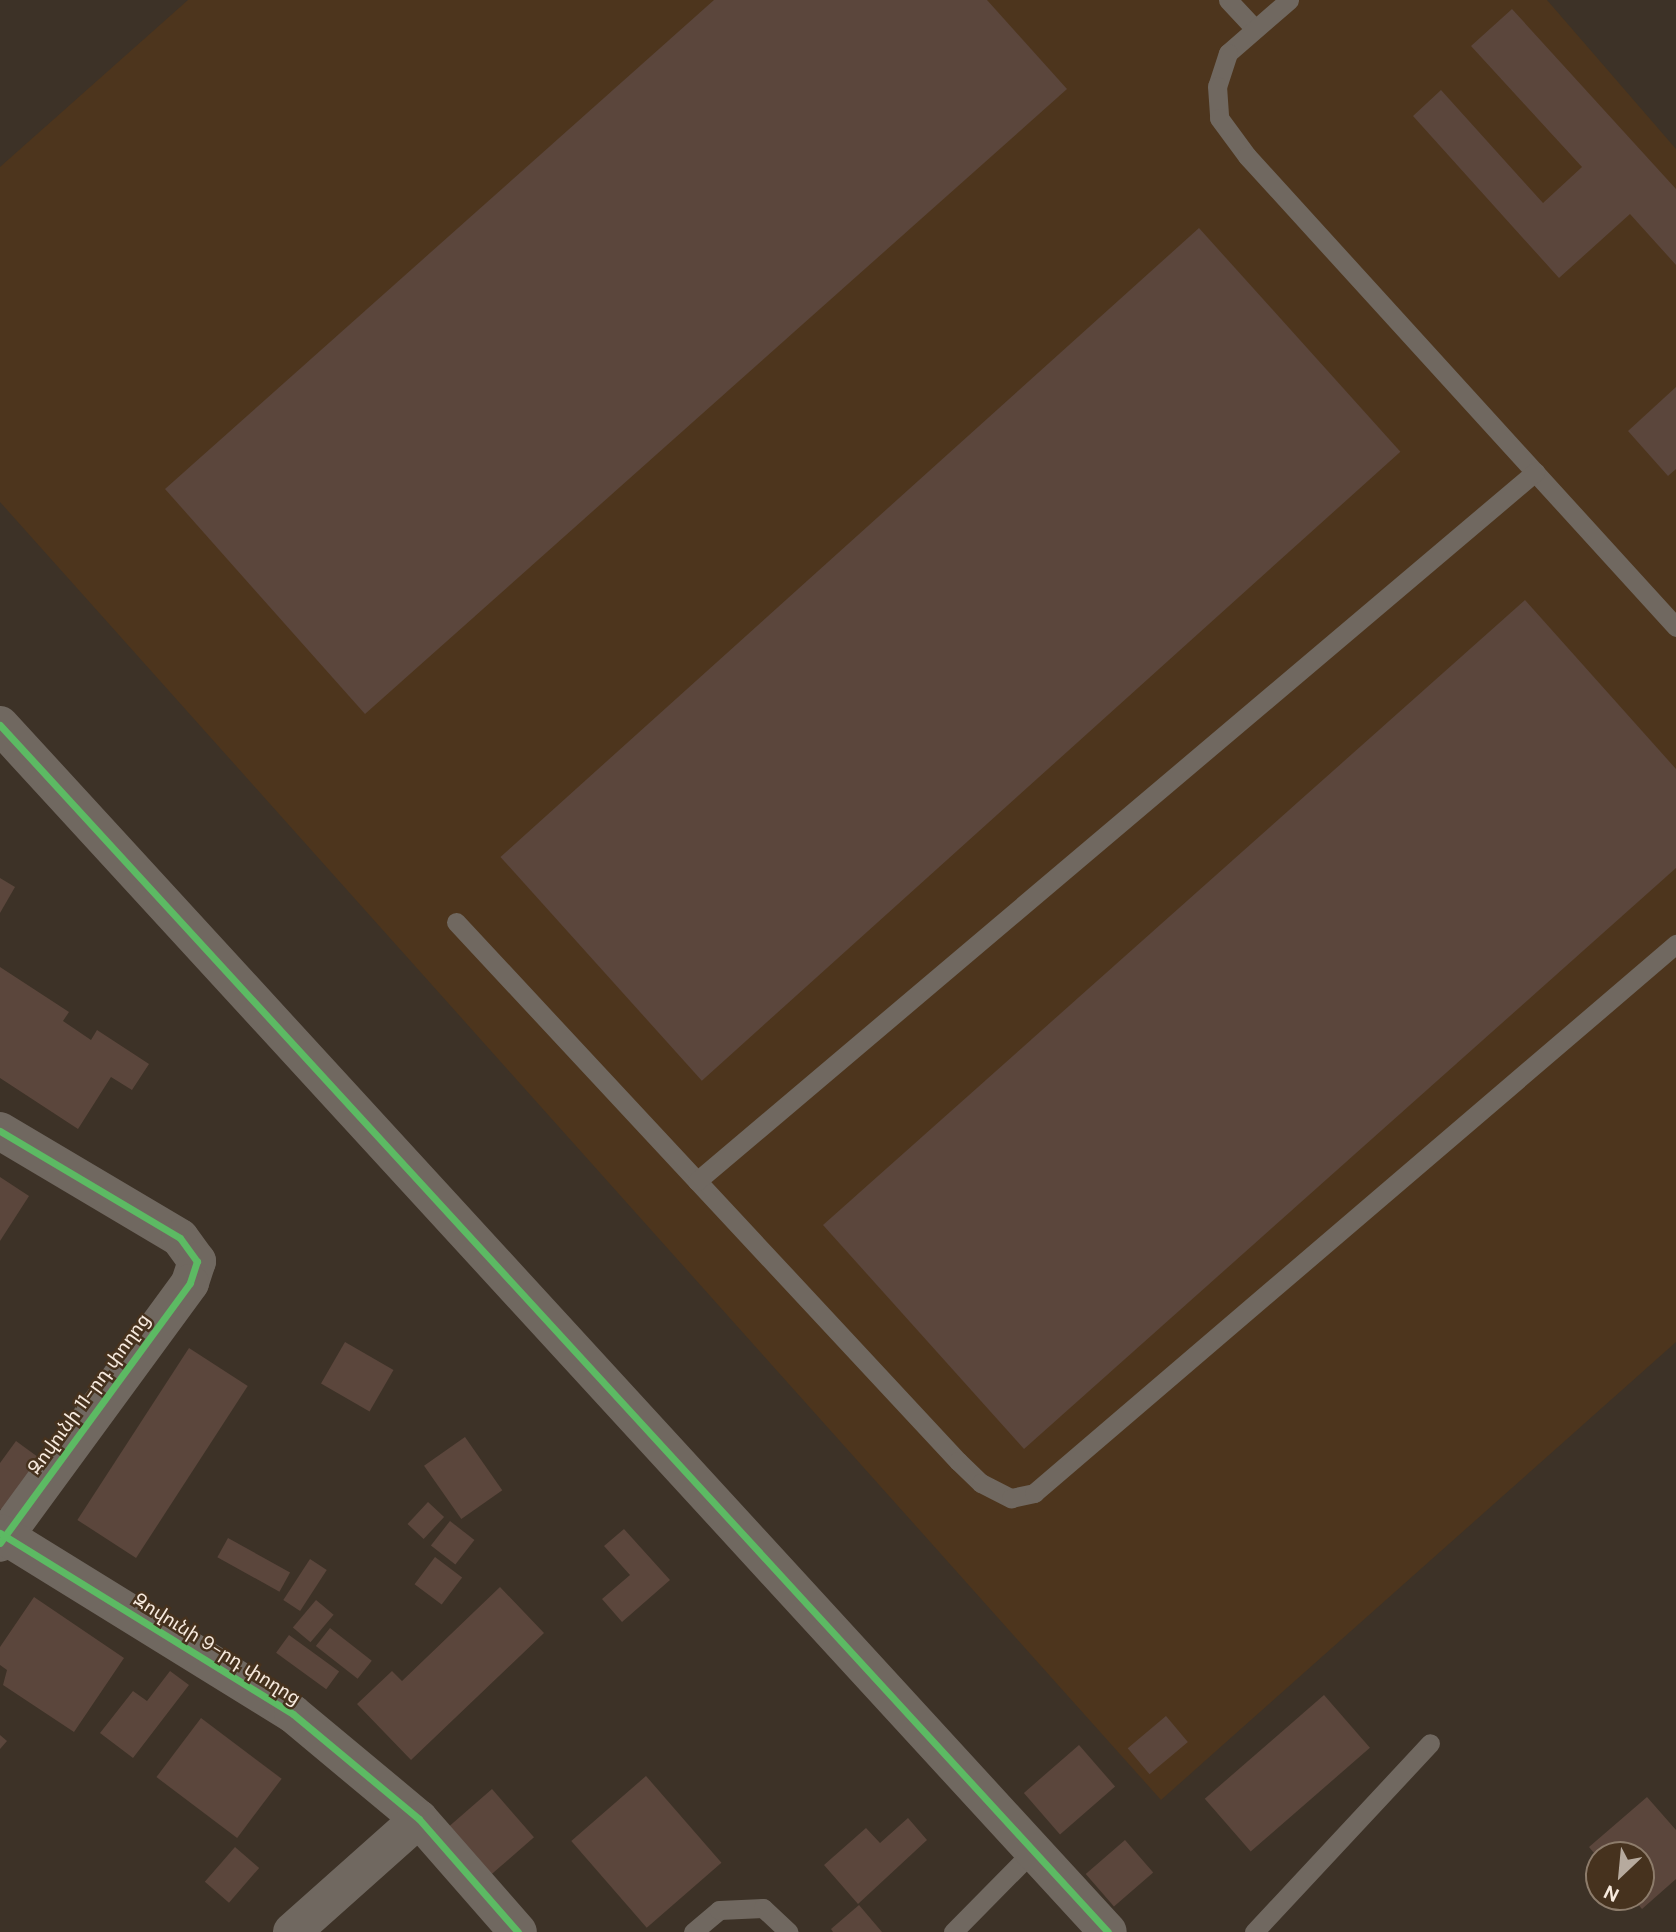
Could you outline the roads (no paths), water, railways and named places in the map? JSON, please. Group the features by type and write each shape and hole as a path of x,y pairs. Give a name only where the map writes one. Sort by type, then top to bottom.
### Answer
{"street":[{"path":"0,725 1108,1932"},
{"name":"Զովունի 11-րդ փողոց","path":"0,1131 180,1238 197,1261 190,1283 2,1537"},
{"name":"Զովունի 9-րդ փողոց","path":"2,1537 293,1714 418,1819 519,1932"},
{"path":"292,1932 418,1819"}],"lane":[{"path":"1228,0 1253,27"},
{"path":"1289,0 1253,27 1227,53 1217,86 1219,118 1247,156 1676,627"},
{"path":"697,1181 1535,472"},
{"path":"456,922 981,1483 1011,1498 1034,1493 1676,944"},
{"path":"1254,1932 1430,1743"},
{"path":"953,1932 1034,1851"},
{"path":"693,1932 719,1910 763,1908 789,1932"}]}
